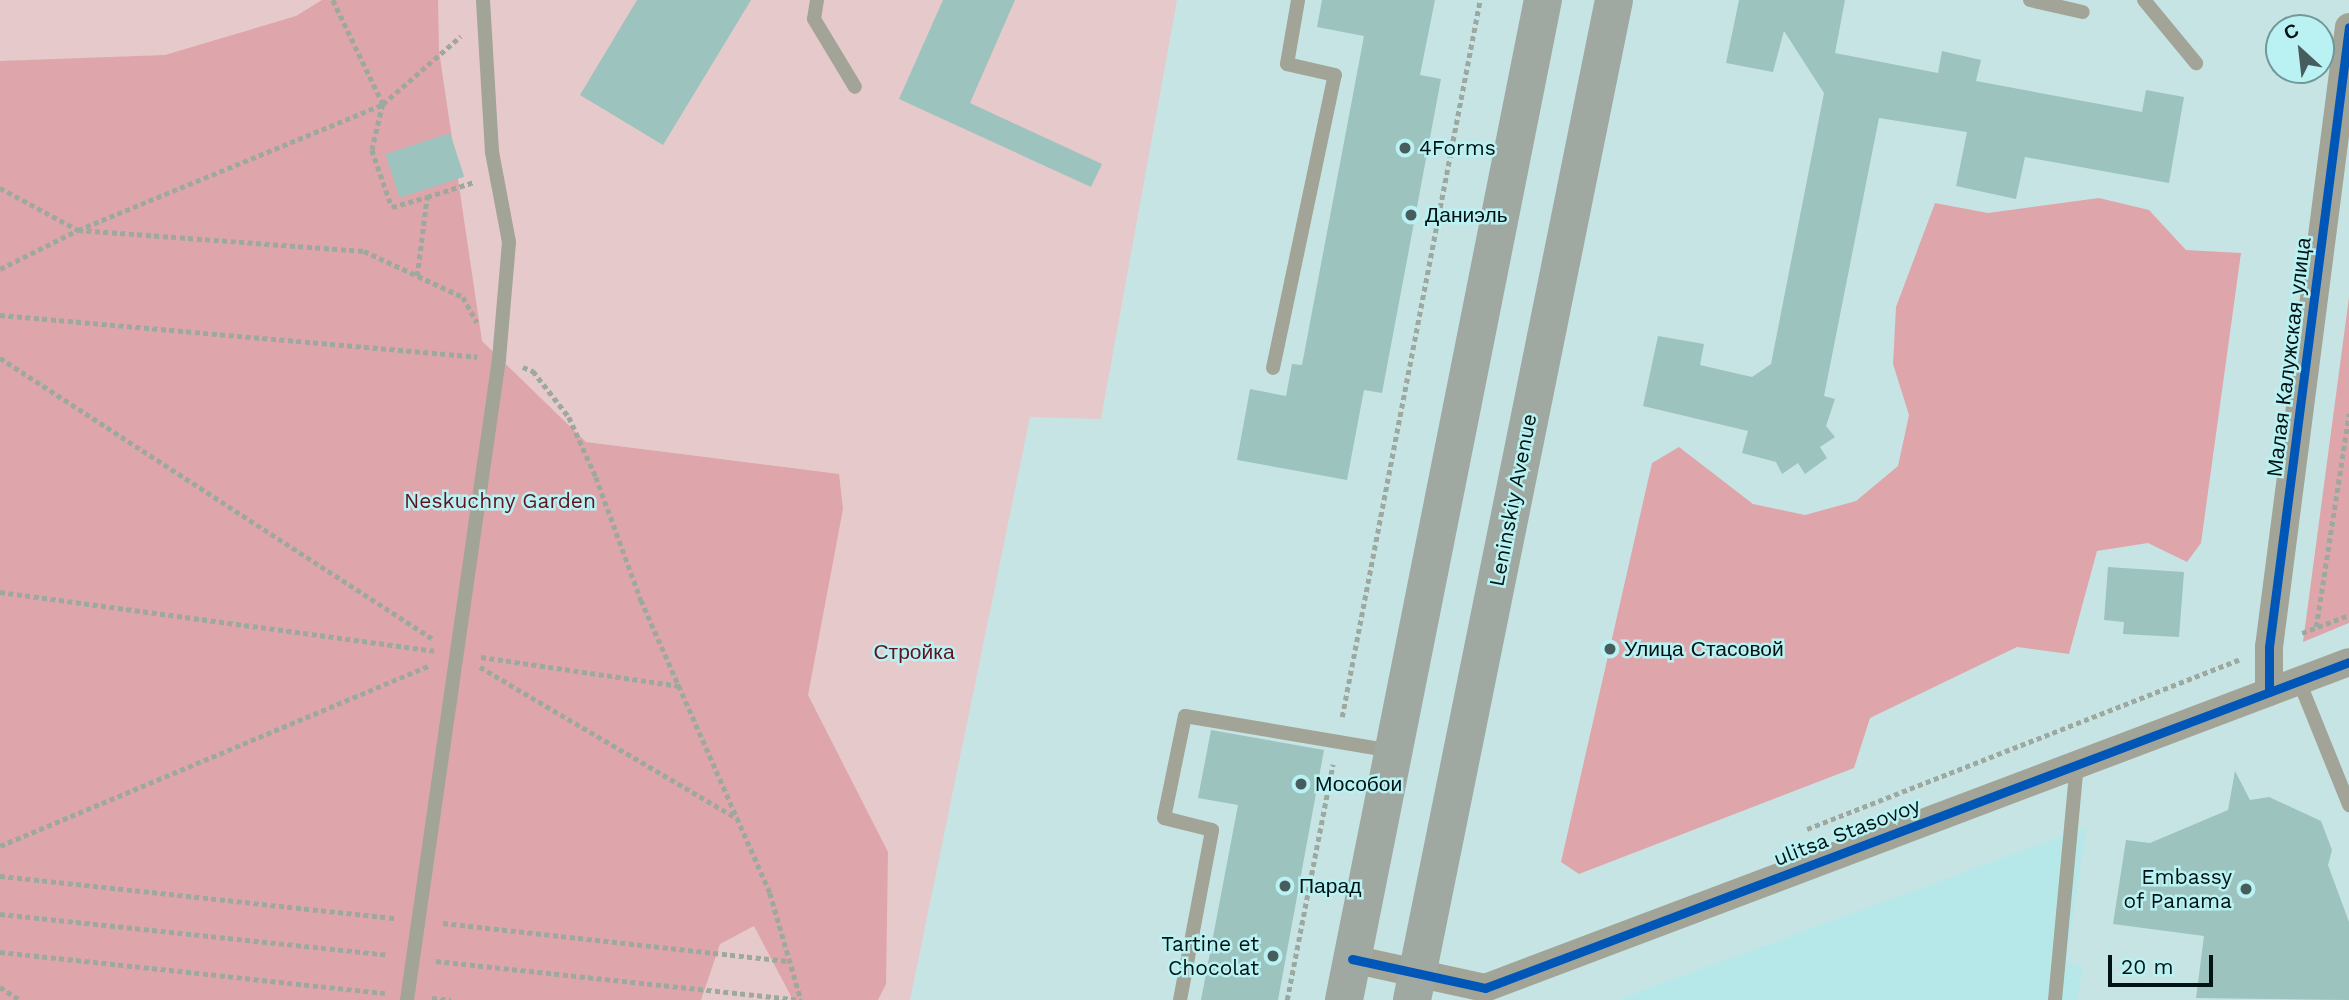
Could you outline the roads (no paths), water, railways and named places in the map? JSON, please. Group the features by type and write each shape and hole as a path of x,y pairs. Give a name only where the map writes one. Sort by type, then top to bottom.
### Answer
{"main road":[{"path":"1344,1000 1543,0"},
{"name":"Leninskiy Avenue","path":"1415,986 1614,0"}],"street":[{"name":"Малая Калужская улица","path":"2269,692 2269,647 2349,27"},
{"name":"ulitsa Stasovoy","path":"1352,959 1415,986 1485,988 2349,662"}],"lane":[{"path":"408,998 499,359 509,242 492,152 483,0"},
{"path":"817,0 814,19 855,87"},
{"path":"1273,368 1335,75 1287,64 1298,0"},
{"path":"2030,0 2083,12"},
{"path":"2144,0 2196,63"},
{"path":"2299,681 2349,806"},
{"path":"1180,1000 1212,830 1164,818 1185,716 1395,751"},
{"path":"2056,1000 2077,764"}],"place":[{"name":"4Forms","path":"1405,148"},
{"name":"Даниэль","path":"1411,215"},
{"name":"Улица Стасовой","path":"1610,649"},
{"name":"Мособои","path":"1301,784"},
{"name":"Парад","path":"1285,886"},
{"name":"Embassy of Panama","path":"2246,889"},
{"name":"Tartine et Chocolat","path":"1273,956"}],"park label":[{"name":"Neskuchny Garden","path":"500,501"},
{"name":"Стройка","path":"914,652"}]}
